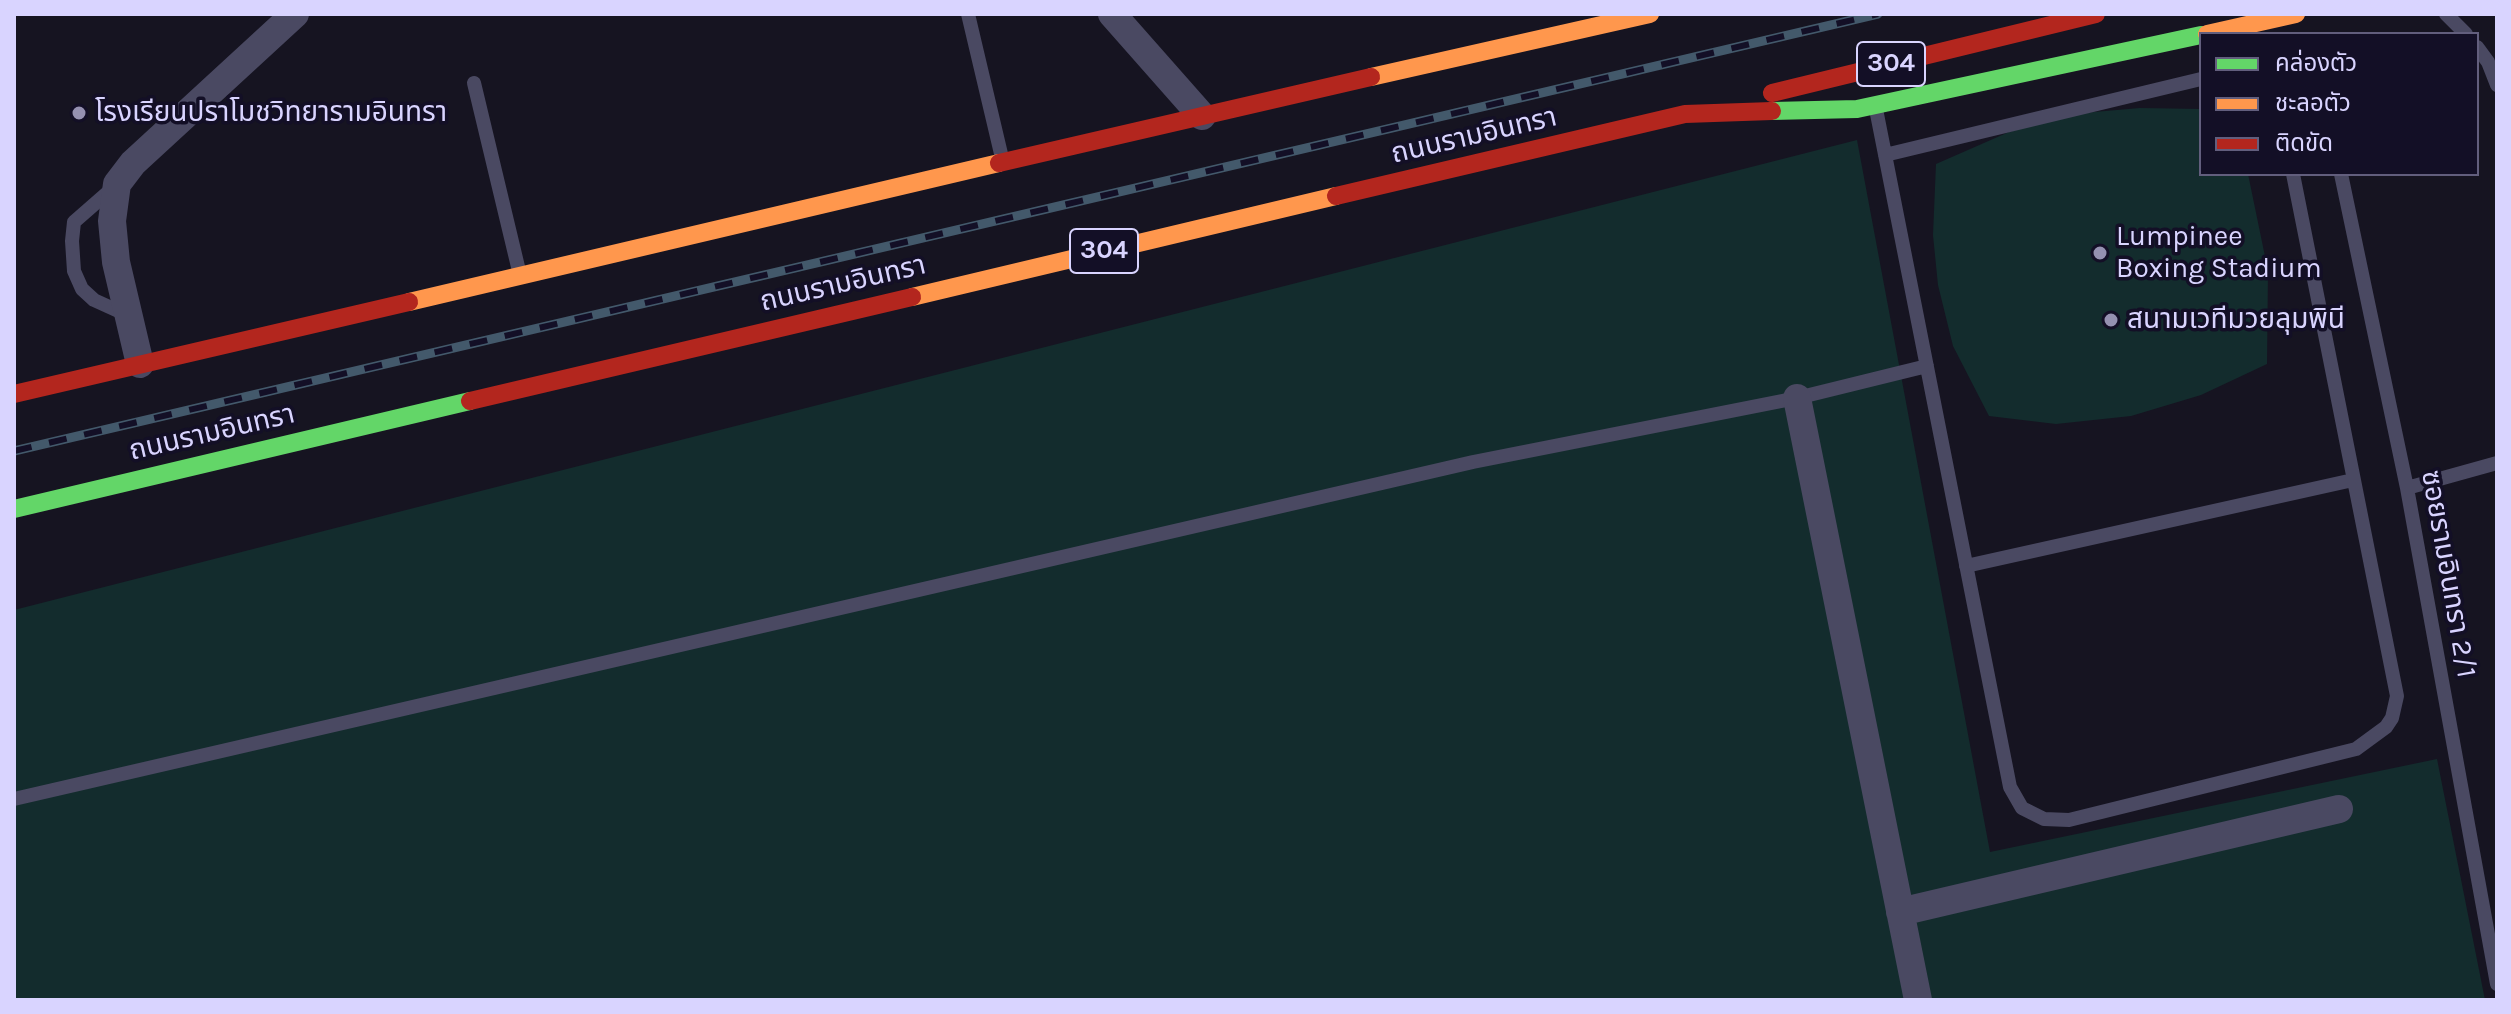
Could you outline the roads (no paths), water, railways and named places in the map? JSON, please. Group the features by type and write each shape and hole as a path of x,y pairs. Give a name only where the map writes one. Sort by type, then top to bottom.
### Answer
{"main road":[{"path":"14,394 1650,14"},
{"name":"ถนนรามอินทรา","path":"14,509 2096,14"},
{"name":"ถนนรามอินทรา","path":"2230,32 2264,28 2302,17"},
{"name":"ถนนรามอินทรา","path":"1685,114 1857,109 2199,36"}],"street":[{"path":"140,364 116,262 112,221 117,184 133,163 295,14"},
{"path":"1112,14 1202,116"},
{"path":"1797,398 1918,1000"},
{"path":"1900,912 2339,809"}],"lane":[{"path":"968,14 1003,163"},
{"path":"2446,14 2464,32"},
{"path":"2492,61 2497,85"},
{"path":"1885,155 2199,79"},
{"path":"474,83 520,275"},
{"path":"1875,105 2010,787 2022,808 2044,819 2069,820 2356,749 2386,727 2392,718 2397,696 2293,176"},
{"name":"ซอยรามอินทรา 2/1","path":"2341,176 2407,488 2497,984"},
{"path":"117,184 74,222 74,271 82,289 94,300 127,315"},
{"path":"14,799 1457,465 1797,398 1927,366"},
{"path":"2407,488 2497,463"},
{"path":"1966,566 2353,480"}],"railway":[{"path":"14,451 1878,14"}],"place":[{"name":"โรงเรียนปราโมชวิทยารามอินทรา","path":"79,113"},
{"name":"Lumpinee Boxing Stadium","path":"2100,253"},
{"name":"สนามเวทีมวยลุมพินี","path":"2111,320"}]}
